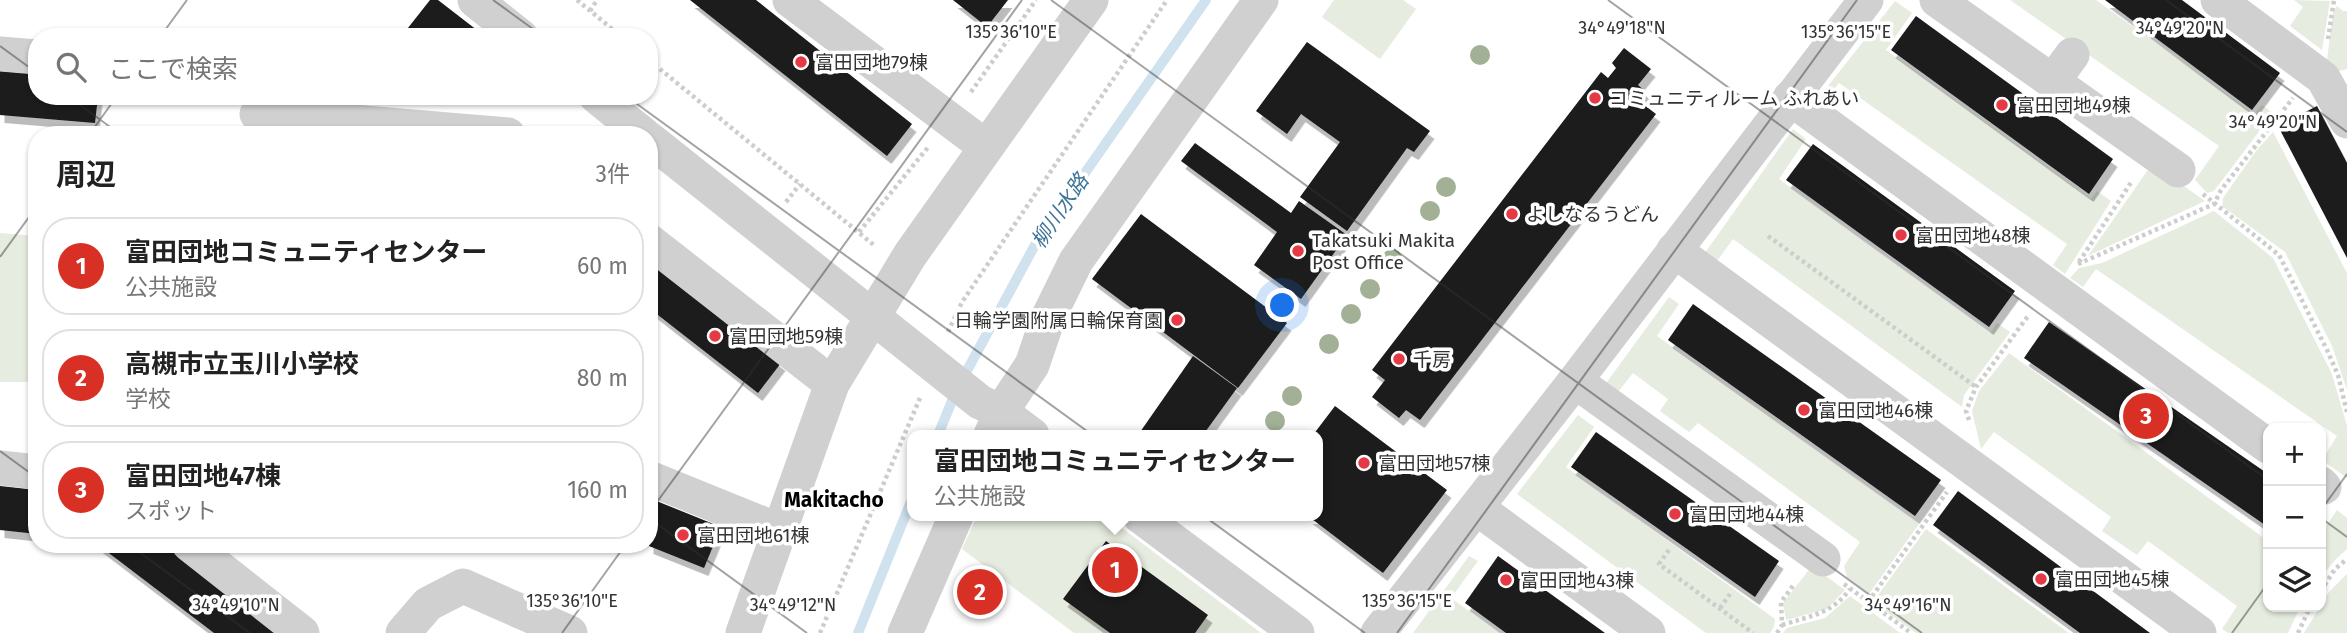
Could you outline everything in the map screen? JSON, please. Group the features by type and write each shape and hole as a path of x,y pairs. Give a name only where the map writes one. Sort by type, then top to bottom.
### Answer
{"street":[{"path":"475,0 511,28"},
{"path":"790,0 986,147"},
{"path":"991,416 1032,365 1048,318 1076,261 1261,0"},
{"path":"1378,633 1576,380 1866,0"},
{"path":"1937,0 2062,68 2165,161"},
{"path":"2218,0 2323,78 2347,121"},
{"path":"743,633 832,384 901,268 1082,3"},
{"path":"0,54 28,56"},
{"path":"1790,98 2263,442"},
{"path":"607,105 633,126"},
{"path":"257,114 400,126"},
{"path":"658,146 872,316 928,381 1021,430"},
{"path":"658,249 832,384"},
{"path":"1674,250 2199,633"},
{"path":"1576,380 1744,485 1820,556"},
{"path":"0,468 28,471"},
{"path":"658,482 779,531"},
{"path":"1476,508 1648,633"},
{"path":"905,633 954,521"},
{"path":"1147,521 1297,633"},
{"path":"200,553 302,633"},
{"path":"403,633 428,604 463,586 570,633"}],"path":[{"path":"577,0 610,28"},
{"path":"590,11 597,0"},
{"path":"947,335 962,302 1167,0"},
{"path":"658,67 901,268"},
{"path":"2078,263 2165,161 2279,255 2338,375 2347,412"},
{"path":"1768,236 1976,387"},
{"path":"820,633 928,381"},
{"path":"1669,550 1659,564 1753,633"},
{"path":"1777,633 1782,625 1781,602 1820,556 1840,581 1911,633"},
{"path":"2326,583 2335,569 2347,559"},
{"path":"1782,625 1827,611 1841,602 1850,589"},
{"path":"1720,608 1730,594"},
{"path":"2298,633 2308,612"}],"shaded area":[{"path":"1334,0 1403,0 1416,9 1380,59 1322,17"},
{"path":"2010,0 2096,0 2254,114 2262,105 2273,113 2214,191 2207,193 2195,180 2219,146"},
{"path":"2294,0 2330,1 2322,50 2290,26 2303,7"},
{"path":"1895,1 1912,13 1886,50 2091,199 2097,191 2111,201 2065,274 2053,265 2067,244 1839,83 1825,101 1821,95"},
{"path":"2337,6 2347,11 2347,69 2325,75 2333,13"},
{"path":"1793,129 1806,139 1779,179 1990,333 1997,323 2010,332 1964,395 1962,407 1733,239 1714,265 1702,257"},
{"path":"2273,132 2347,273 2347,390 2332,346 2285,252 2222,206 2223,198"},
{"path":"2152,164 2205,201 2088,256"},
{"path":"2214,211 2273,258 2332,374 2347,426 2347,478 2326,463 2326,454 2337,436 2326,428 2326,423 2318,423 2096,269 2083,287 2070,278 2079,268 2102,263"},
{"path":"0,233 28,235 28,382 0,382"},
{"path":"1669,297 1679,304 1657,336 1919,524 1869,594 1847,577 1844,566 1860,542 1698,423 1689,432 1660,411 1668,399 1633,373 1614,397 1604,386"},
{"path":"2009,353 2263,537 2263,612 2298,612 2288,633 2228,633 2222,629 2237,606 2148,541 2137,555 2102,531 2111,517 1994,432 1981,449 1972,411 1979,391"},
{"path":"1578,415 1594,427 1566,467 1775,619 1770,633 1706,633 1517,494"},
{"path":"2337,510 2347,518 2347,549 2326,571 2326,549 2326,526"},
{"path":"975,521 1113,521 1261,633 1074,633 962,549"},
{"path":"1926,529 2069,633 1916,633 1873,602"},
{"path":"1469,556 1478,561 1451,598 1499,633 1413,633"},
{"path":"1812,566 1845,590 1827,609 1786,620 1783,603"},
{"path":"2347,574 2347,633 2304,633 2317,612 2326,612 2326,597"},
{"path":"1850,596 1900,633 1783,633 1787,628 1825,618"}],"building":[{"path":"430,0 438,0 474,28 408,28"},
{"name":"富田団地79棟","path":"690,0 756,0 912,124 887,156"},
{"path":"953,0 1008,0 987,27"},
{"path":"2105,0 2182,0 2280,73 2252,110"},
{"name":"富田団地49棟","path":"1916,16 2113,159 2089,194 1891,50"},
{"path":"1307,42 1430,131 1414,152 1407,148 1347,231 1300,197 1340,142 1301,114 1287,134 1256,111"},
{"path":"1624,48 1651,69 1638,85 1646,92 1639,101 1656,114 1420,420 1406,410 1399,418 1372,397 1385,380 1372,370 1601,72 1608,78 1616,68 1612,63"},
{"path":"0,71 28,73 28,105 97,105 95,123 0,115"},
{"path":"2317,106 2347,163 2347,258 2278,126"},
{"path":"1195,143 1291,213 1299,201 1347,235 1301,299 1254,265 1277,232 1181,161"},
{"name":"富田団地48棟","path":"1813,144 2015,291 1989,327 1786,180"},
{"path":"1141,214 1287,323 1238,388 1092,279"},
{"name":"富田団地59棟","path":"658,267 781,363 758,393 658,315"},
{"name":"富田団地46棟","path":"1693,304 1941,480 1915,516 1668,340"},
{"path":"2049,322 2263,471 2263,524 2024,358"},
{"path":"1193,356 1237,388 1207,430 1141,430"},
{"name":"富田団地57棟","path":"1335,406 1447,490 1383,573 1315,521 1323,521 1323,430 1317,430"},
{"name":"富田団地44棟","path":"1596,432 1779,561 1755,597 1571,467"},
{"path":"0,486 28,489 28,533 0,530"},
{"name":"富田団地45棟","path":"1958,491 2150,633 2080,633 1933,525"},
{"name":"富田団地61棟","path":"658,502 721,527 704,568 658,550"},
{"path":"1106,541 1208,615 1195,633 1110,633 1063,599"},
{"path":"109,553 175,553 281,633 214,633"},
{"name":"富田団地43棟","path":"1498,556 1605,633 1506,633 1465,603"}],"waterway":[{"name":"柳川水路","path":"940,430 956,391 1036,243 1206,0"},
{"name":"柳川水路","path":"858,633 907,511"}],"place":[{"name":"富田団地79棟","path":"801,62"},
{"name":"コミュニティルーム ふれあい","path":"1595,98"},
{"name":"富田団地49棟","path":"2002,105"},
{"name":"よしなるうどん","path":"1512,214"},
{"name":"富田団地48棟","path":"1901,235"},
{"name":"Takatsuki Makita Post Office","path":"1298,251"},
{"name":"日輪学園附属日輪保育園","path":"1177,320"},
{"name":"富田団地59棟","path":"715,336"},
{"name":"千房","path":"1399,359"},
{"name":"富田団地46棟","path":"1804,410"},
{"name":"富田団地47棟","path":"2146,416"},
{"name":"富田団地57棟","path":"1364,463"},
{"name":"富田団地44棟","path":"1675,514"},
{"name":"富田団地61棟","path":"683,535"},
{"name":"富田団地コミュニティセンター","path":"1115,570"},
{"name":"富田団地45棟","path":"2041,579"},
{"name":"富田団地43棟","path":"1506,580"},
{"name":"高槻市立玉川小学校","path":"980,592"}],"district":[{"name":"Makitacho","path":"834,500"}]}
